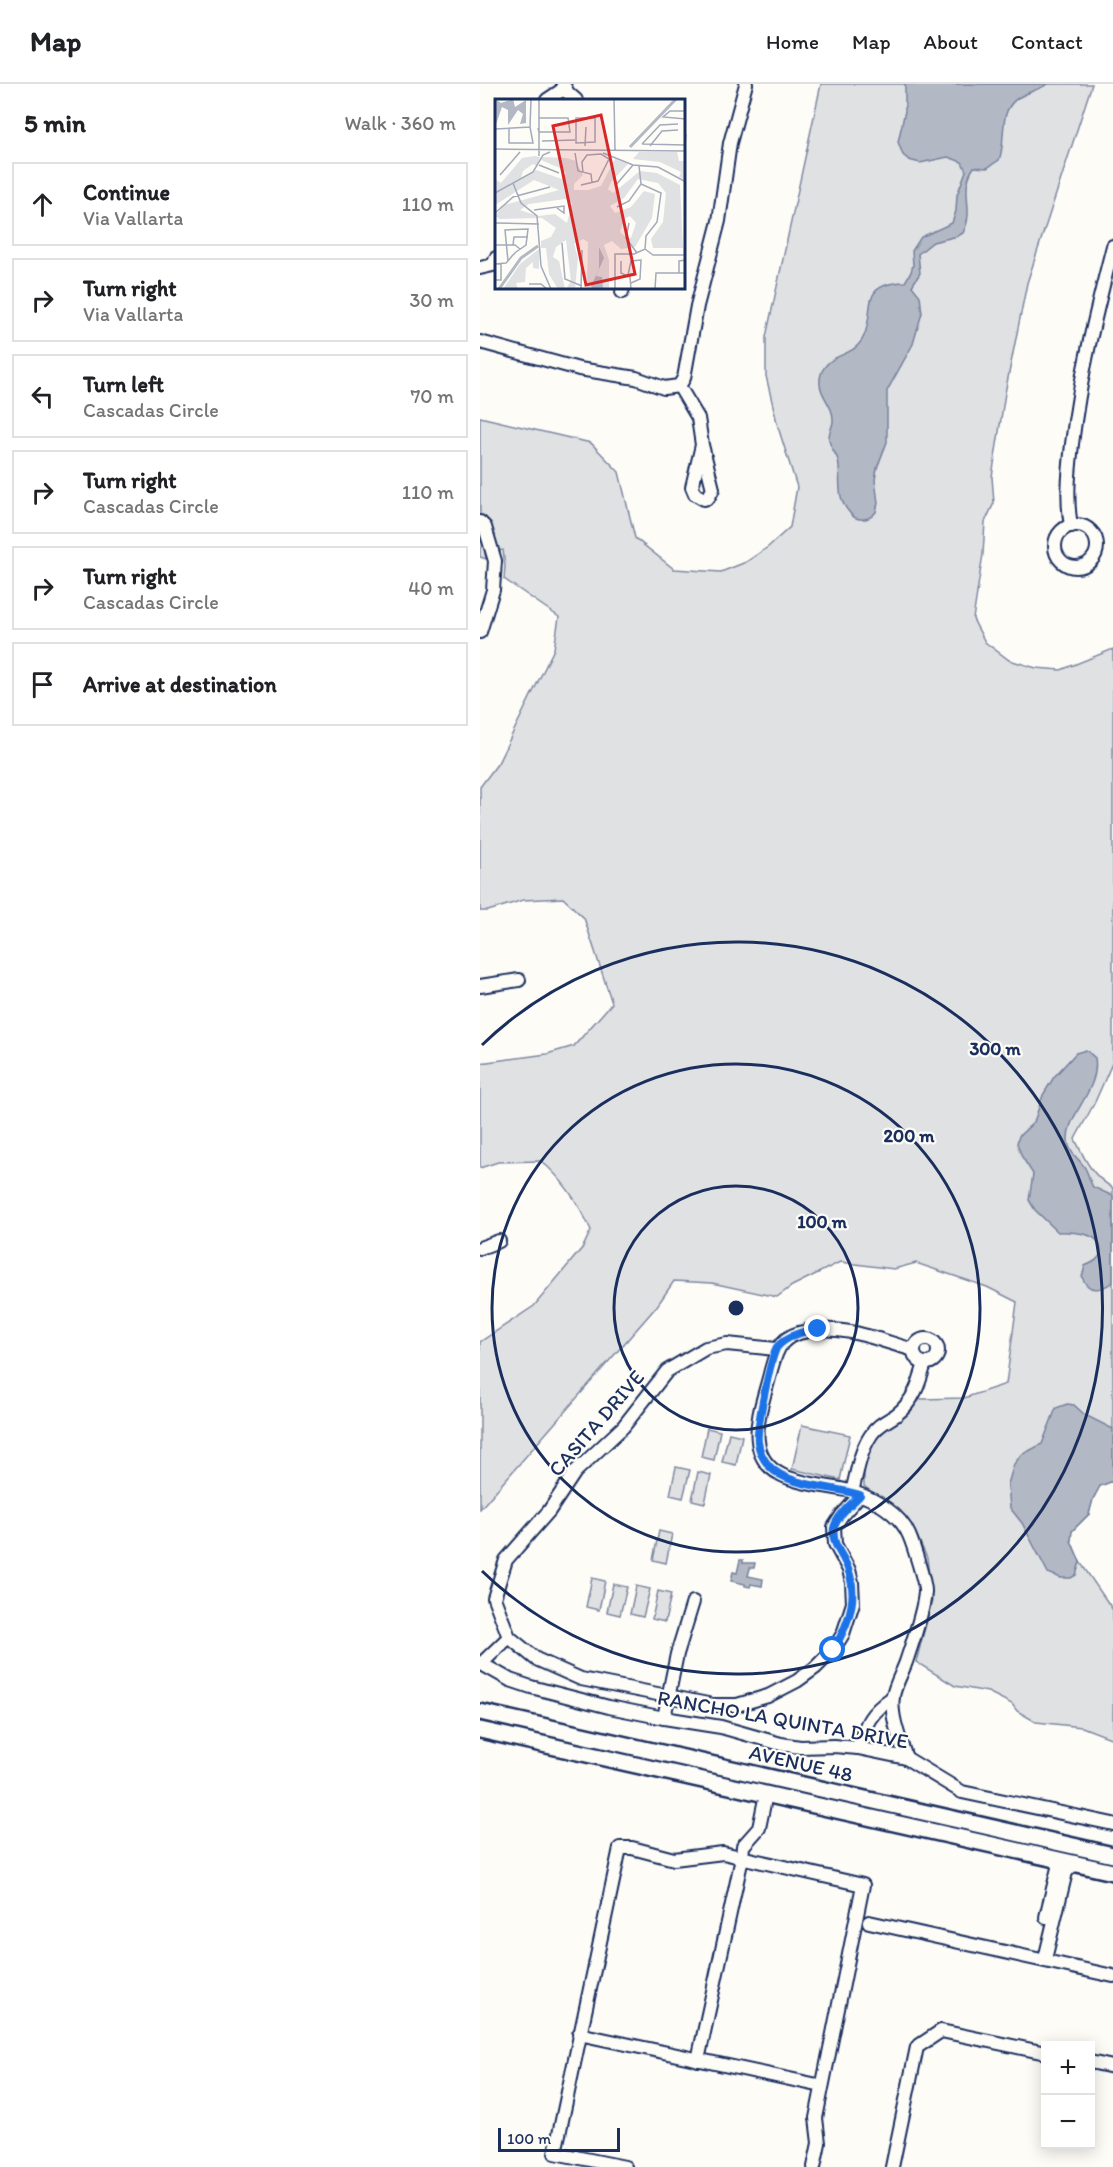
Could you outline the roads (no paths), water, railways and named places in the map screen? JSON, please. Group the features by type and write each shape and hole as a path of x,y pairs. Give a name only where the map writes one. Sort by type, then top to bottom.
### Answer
{"main road":[{"name":"AVENUE 48","path":"480,1712 1113,1855"},
{"name":"AVENUE 48","path":"480,1730 1113,1872"},
{"path":"738,1770 757,1780 770,1794 787,1789 847,1802 877,1801"},
{"path":"1060,1860 1065,1856 1075,1854 1113,1863"}],"street":[{"path":"679,386 684,378 697,306 713,249 730,143 746,84"},
{"path":"548,99 564,86 575,99"},
{"path":"1071,526 1067,493 1075,417 1087,349 1113,246"},
{"path":"480,268 493,265 495,260"},
{"path":"480,342 579,369 636,378 664,388 679,386"},
{"path":"679,386 698,418 702,445"},
{"path":"480,522 485,527 495,561 493,590 480,632"},
{"path":"480,986 519,980"},
{"path":"480,1248 499,1241"},
{"path":"906,1758 897,1729 893,1697 910,1649 926,1590 909,1534 892,1511 856,1493 789,1479 771,1469 761,1455 757,1436 776,1349 789,1338 800,1332 818,1329 843,1331 914,1350"},
{"path":"923,1339 935,1342 938,1347 937,1357 931,1363 917,1359 914,1350 916,1344 923,1339"},
{"name":"CASITA DRIVE","path":"776,1349 728,1344 706,1348 667,1371 623,1426 575,1472 549,1511 506,1560 494,1598 509,1637 536,1659 581,1679 713,1705 737,1705 756,1700 797,1681 833,1650 843,1634 853,1603 852,1582 835,1544 834,1527 856,1493"},
{"path":"856,1493 862,1451 870,1435 875,1428 909,1403 917,1390 925,1363"},
{"path":"664,1719 678,1654 693,1602"},
{"path":"481,1664 509,1637"},
{"name":"RANCHO LA QUINTA DRIVE","path":"481,1664 510,1680 531,1687 664,1719 721,1727 800,1747 858,1748 906,1758 962,1792 1113,1824"},
{"path":"858,1748 864,1729 876,1708 893,1697"},
{"path":"698,2060 742,1858 766,1832 770,1794"},
{"path":"626,2167 555,2152 620,1848 632,1848 674,1859 723,1853 863,1884 816,2118 819,2143 814,2167"},
{"path":"1041,1959 1060,1860"},
{"path":"1041,1959 1066,1872 1078,1864"},
{"path":"869,1923 1113,1976"},
{"path":"892,2167 917,2047 941,2031 1041,2052"},
{"path":"579,2034 822,2086"},
{"path":"1095,2063 1113,2067"}]}
